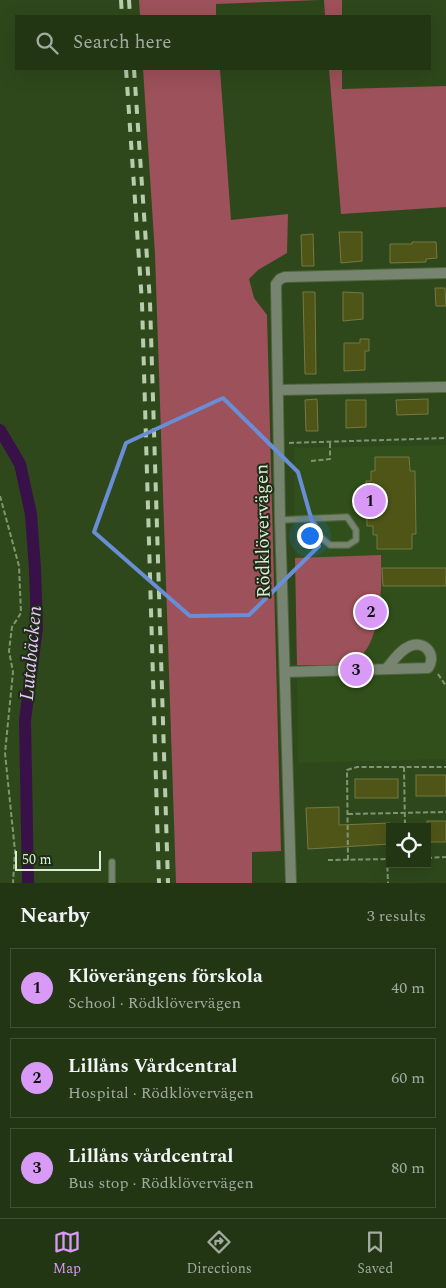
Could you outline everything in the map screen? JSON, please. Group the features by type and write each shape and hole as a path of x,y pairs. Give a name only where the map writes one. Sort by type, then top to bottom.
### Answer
{"street":[{"name":"Rödklövervägen","path":"291,883 280,520 276,291 280,279 285,277 446,273"},
{"path":"278,390 446,387"},
{"path":"285,672 428,668 432,662 432,655 426,648 418,645 404,649 387,668"}],"lane":[{"path":"280,520 312,518 347,517 356,530 356,540 348,545 330,545 317,534 312,518"},
{"path":"112,862 112,883"}],"path":[{"path":"279,443 446,438"},
{"path":"311,460 330,459 330,441"},
{"path":"0,496 19,566 21,613 12,627 9,651 13,672 5,753 15,851 13,883"},
{"path":"428,668 436,670 446,686"},
{"path":"348,860 346,773 349,769 446,766"},
{"path":"404,767 406,823"},
{"path":"348,814 446,812"},
{"path":"431,858 446,857"},
{"path":"328,860 386,859"},
{"path":"388,868 388,883"}],"highlighted area":[{"path":"223,398 298,472 319,546 249,615 190,616 94,532 126,443"}],"shaded area":[{"path":"139,0 319,0 216,4 216,15 140,15"},
{"path":"324,0 342,0 342,15 325,15"},
{"path":"143,70 220,70 231,220 288,214 287,253 258,270 249,279 254,298 267,315 281,851 252,852 252,883 176,883 155,254"},
{"path":"329,70 342,70 342,89 446,86 446,207 341,214"},
{"path":"446,445 446,759 298,763 294,448"},
{"path":"381,555 378,615 375,630 362,656 347,664 297,665 295,558"}],"building":[{"path":"339,232 362,232 362,261 341,263"},
{"path":"313,234 314,266 302,266 301,235"},
{"path":"412,242 436,242 437,258 426,259 426,262 390,263 390,244 412,244"},
{"path":"435,288 445,288 446,306 436,306"},
{"path":"303,292 315,292 316,374 305,374"},
{"path":"343,292 363,293 363,319 343,321"},
{"path":"360,339 369,339 369,351 365,351 365,370 344,371 344,343 360,343"},
{"path":"317,399 318,431 306,431 305,400"},
{"path":"428,399 428,414 397,415 396,400"},
{"path":"346,400 366,400 366,427 346,428"},
{"path":"375,457 409,457 410,471 415,471 416,534 412,534 412,549 377,549 377,535 373,535 373,526 367,526 366,481 371,481 371,471 375,471"},
{"path":"382,568 446,568 446,586 383,586"},
{"path":"416,775 446,775 446,796 416,796"},
{"path":"355,779 398,779 398,798 355,798"},
{"path":"339,807 339,825 386,823 386,844 308,849 306,808"},
{"path":"427,821 446,821 446,842 431,842 431,823 427,823"}],"waterway":[{"name":"Lutabäcken","path":"0,430 20,464 31,514 35,569 37,628 25,720 28,883"}],"railway":[{"path":"121,0 122,15"},
{"path":"129,0 130,15"},
{"path":"126,70 142,303 159,883"},
{"path":"134,70 150,302 168,883"}],"place":[{"name":"Klöverängens förskola","path":"370,501"},
{"name":"Lillåns Vårdcentral","path":"371,612"},
{"name":"Lillåns vårdcentral","path":"356,670"}]}
